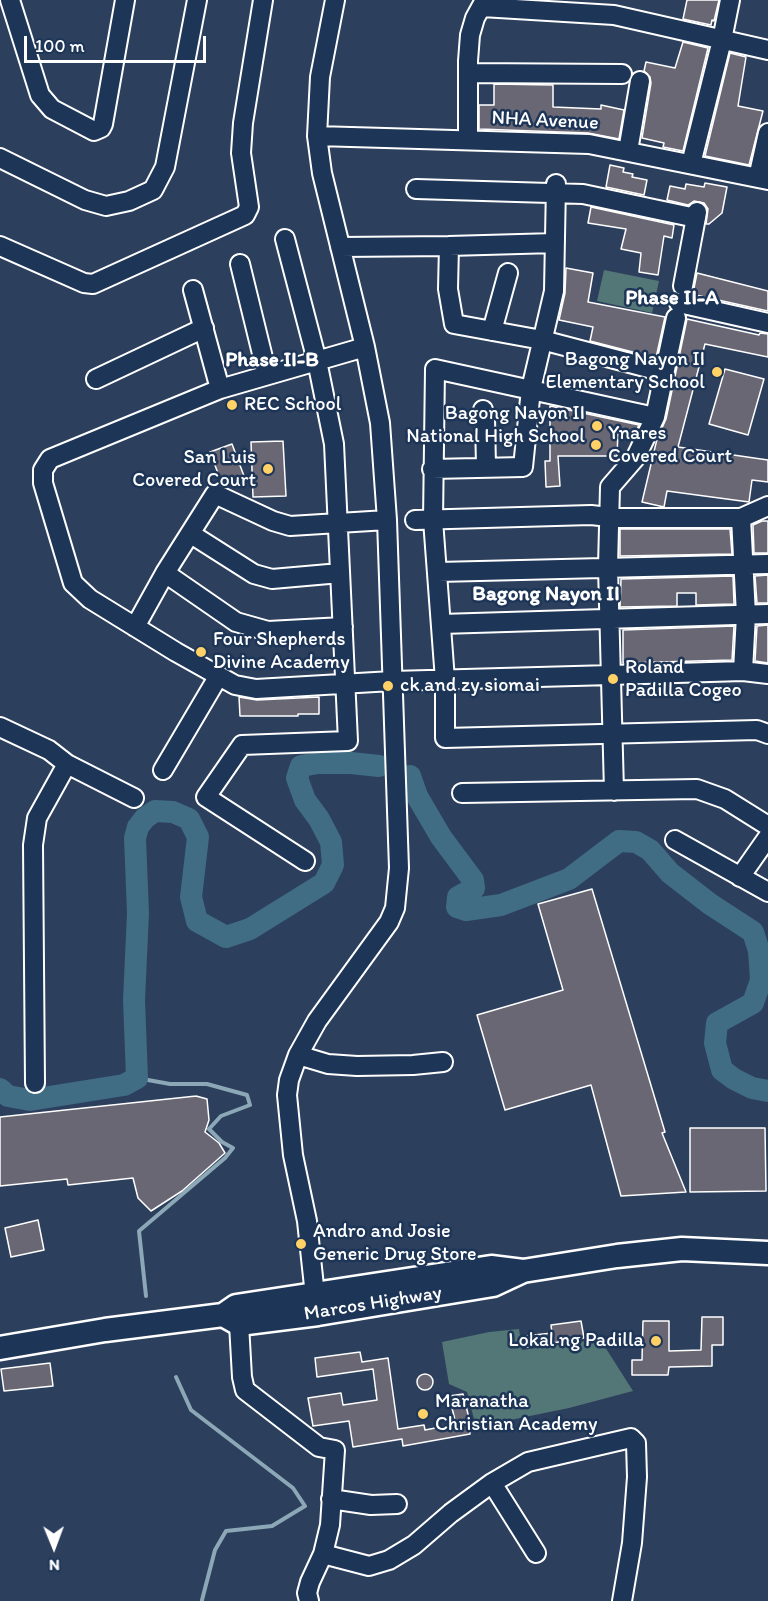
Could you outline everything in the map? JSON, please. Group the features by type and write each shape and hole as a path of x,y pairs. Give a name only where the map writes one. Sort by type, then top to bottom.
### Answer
{"main road":[{"name":"Marcos Highway","path":"0,1348 105,1330 231,1319 236,1306 316,1304 493,1285 523,1270 617,1256 682,1249 768,1253"}],"street":[{"path":"17,2 40,95 52,109 94,132 103,124 125,0"},
{"path":"0,158 85,200 106,206 129,201 153,190 165,167 197,0"},
{"path":"0,246 93,284 245,215 249,207 241,153 243,123 263,0"},
{"path":"316,1304 307,1221 293,1155 287,1095 289,1080 298,1055 317,1021 389,922 395,908 399,868 387,520 380,423 365,347 322,173 317,136 320,77 335,0"},
{"path":"691,164 730,0"},
{"path":"468,139 470,35 484,3 568,6 768,50"},
{"path":"468,72 622,74"},
{"path":"628,151 640,81"},
{"path":"763,179 768,132"},
{"name":"NHA Avenue","path":"317,136 589,144 763,179"},
{"path":"432,469 522,467 531,389 554,291 556,188"},
{"path":"416,189 556,188 697,215 655,417 636,457 610,487 608,567 614,791"},
{"path":"285,239 317,361 334,444 348,741 242,745 206,797 305,861"},
{"path":"340,247 555,243"},
{"path":"449,246 448,289 454,324 542,340 664,372"},
{"path":"240,264 267,374"},
{"path":"492,331 508,273"},
{"path":"193,290 220,389"},
{"path":"679,303 768,322"},
{"path":"96,379 204,328"},
{"path":"365,347 220,389 50,459 43,470 43,483 73,583 90,599 218,677 235,685 256,689 392,681 744,671 768,674"},
{"path":"655,417 435,369 432,469 424,520 438,572 445,680 445,738 757,730 768,734"},
{"path":"483,410 486,468"},
{"path":"135,627 165,573 215,494 273,521 290,526 387,520"},
{"path":"424,520 591,515 741,518 768,506"},
{"path":"741,518 746,615 744,671"},
{"path":"191,534 254,574 272,579 340,573"},
{"path":"438,572 768,564"},
{"path":"165,573 236,622 268,631 343,627"},
{"path":"441,624 768,614"},
{"path":"163,770 218,677"},
{"path":"0,727 48,750 67,764 134,798"},
{"path":"35,1083 33,845 37,818 67,764"},
{"path":"462,793 697,789 725,799 768,826"},
{"path":"740,878 768,837"},
{"path":"675,840 687,855 768,892"},
{"path":"298,1055 328,1064 357,1066 443,1062"},
{"path":"231,1319 245,1390 320,1447 335,1450 330,1525 322,1554 310,1582 307,1593 309,1601"},
{"path":"322,1554 369,1566 389,1560 414,1545 451,1513 492,1483 528,1462 631,1438 636,1443 637,1477 632,1544 622,1601"},
{"path":"492,1483 536,1553"},
{"path":"331,1498 371,1505 397,1504"}],"green space":[{"path":"604,270 659,281 652,313 597,301"},
{"path":"519,1329 522,1350 600,1339 633,1391 569,1408 476,1427 467,1392 449,1384 442,1342 489,1332"}],"building":[{"path":"687,0 719,0 711,25 683,19"},
{"path":"683,42 708,48 683,151 663,147 664,143 642,138 651,83 650,77 644,71 646,62 675,68"},
{"path":"730,53 746,57 738,106 763,111 749,165 705,156"},
{"path":"494,84 553,85 553,107 601,109 601,105 624,110 619,139 588,133 479,129 479,105 494,105"},
{"path":"610,165 624,168 623,172 633,174 632,177 647,180 644,195 606,187"},
{"path":"705,183 727,187 722,213 709,224 706,224 708,209 704,203 694,201 688,205 667,200 670,186 685,189 686,184 704,187"},
{"path":"591,207 674,225 672,238 664,236 658,275 639,272 641,253 621,249 626,229 588,223"},
{"path":"566,268 593,273 588,302 665,317 656,358 590,341 593,327 559,320 565,293"},
{"path":"697,273 768,291 768,311 691,294"},
{"path":"687,319 759,335 760,333 768,334 768,357 705,344 678,447 768,460 768,482 752,480 749,502 667,491 664,507 642,502 657,439 666,419"},
{"path":"725,369 764,379 748,435 709,424"},
{"path":"550,406 639,425 634,435 618,432 617,456 558,456 560,486 546,487 545,461 550,461"},
{"name":"San Luis Covered Court","path":"283,441 286,496 253,497 251,442"},
{"path":"232,444 244,476 222,484 210,452"},
{"path":"768,521 768,553 754,553 753,525"},
{"path":"620,529 730,529 732,554 620,556"},
{"path":"768,575 768,603 757,603 755,576"},
{"path":"733,576 734,604 696,605 696,593 677,593 677,606 620,607 621,579"},
{"path":"768,625 768,663 755,661 757,626"},
{"path":"734,626 732,660 623,663 623,630"},
{"path":"239,697 257,700 319,697 319,714 240,716"},
{"path":"592,889 665,1132 662,1133 686,1192 621,1196 591,1085 505,1110 477,1015 563,990 538,904"},
{"path":"196,1096 207,1099 209,1120 205,1132 219,1143 225,1153 182,1191 151,1211 138,1198 133,1178 68,1185 67,1179 0,1186 0,1117"},
{"path":"690,1128 765,1128 766,1191 690,1192"},
{"path":"38,1220 44,1250 11,1257 5,1228"},
{"path":"702,1317 723,1317 723,1345 712,1345 712,1366 669,1367 668,1375 632,1375 632,1360 642,1360 643,1321 669,1321 669,1351 701,1350"},
{"path":"581,1321 584,1338 527,1347 525,1336 552,1333 551,1325"},
{"path":"360,1352 362,1362 388,1358 398,1429 424,1425 425,1430 456,1424 449,1396 463,1394 470,1434 403,1446 402,1439 353,1447 349,1421 313,1426 308,1398 341,1393 343,1405 377,1400 373,1369 317,1377 315,1358"},
{"path":"50,1363 53,1386 4,1391 1,1369"},
{"path":"425,1374 433,1382 425,1390 417,1382"}],"waterway":[{"path":"0,1089 8,1096 30,1100 124,1085 137,1078 134,1000 138,913 135,838 138,827 145,818 155,811 173,812 189,819 198,837 191,897 197,921 226,937 250,929 324,883 333,865 331,842 319,819 305,800 297,778 301,766 318,763 379,766"},
{"path":"410,776 417,796 441,837 473,880 474,888 458,897 457,907 466,910 501,905 569,879 619,841 636,842 650,850 670,873 710,904 753,932 759,951 761,980 753,1003 717,1023 715,1043 722,1070 752,1088 768,1091"},
{"path":"137,1078 170,1084 207,1084 247,1095 250,1105 221,1116 209,1129 222,1142 233,1148 225,1158 139,1231 146,1296"},
{"path":"176,1377 191,1410 293,1488 305,1506 272,1526 226,1531 215,1550 202,1600"}],"place":[{"name":"Bagong Nayon II Elementary School","path":"717,372"},
{"name":"REC School","path":"232,405"},
{"name":"Bagong Nayon II National High School","path":"597,426"},
{"name":"Ynares Covered Court","path":"596,445"},
{"name":"San Luis Covered Court","path":"268,469"},
{"name":"Four Shepherds Divine Academy","path":"201,652"},
{"name":"Roland Padilla Cogeo","path":"613,679"},
{"name":"ck and zy siomai","path":"388,686"},
{"name":"Andro and Josie Generic Drug Store","path":"301,1244"},
{"name":"Lokal ng Padilla","path":"656,1341"},
{"name":"Maranatha Christian Academy","path":"423,1414"}],"district":[{"name":"Phase II-A","path":"672,299"},
{"name":"Phase II-B","path":"272,361"},
{"name":"Bagong Nayon II","path":"546,595"}]}
